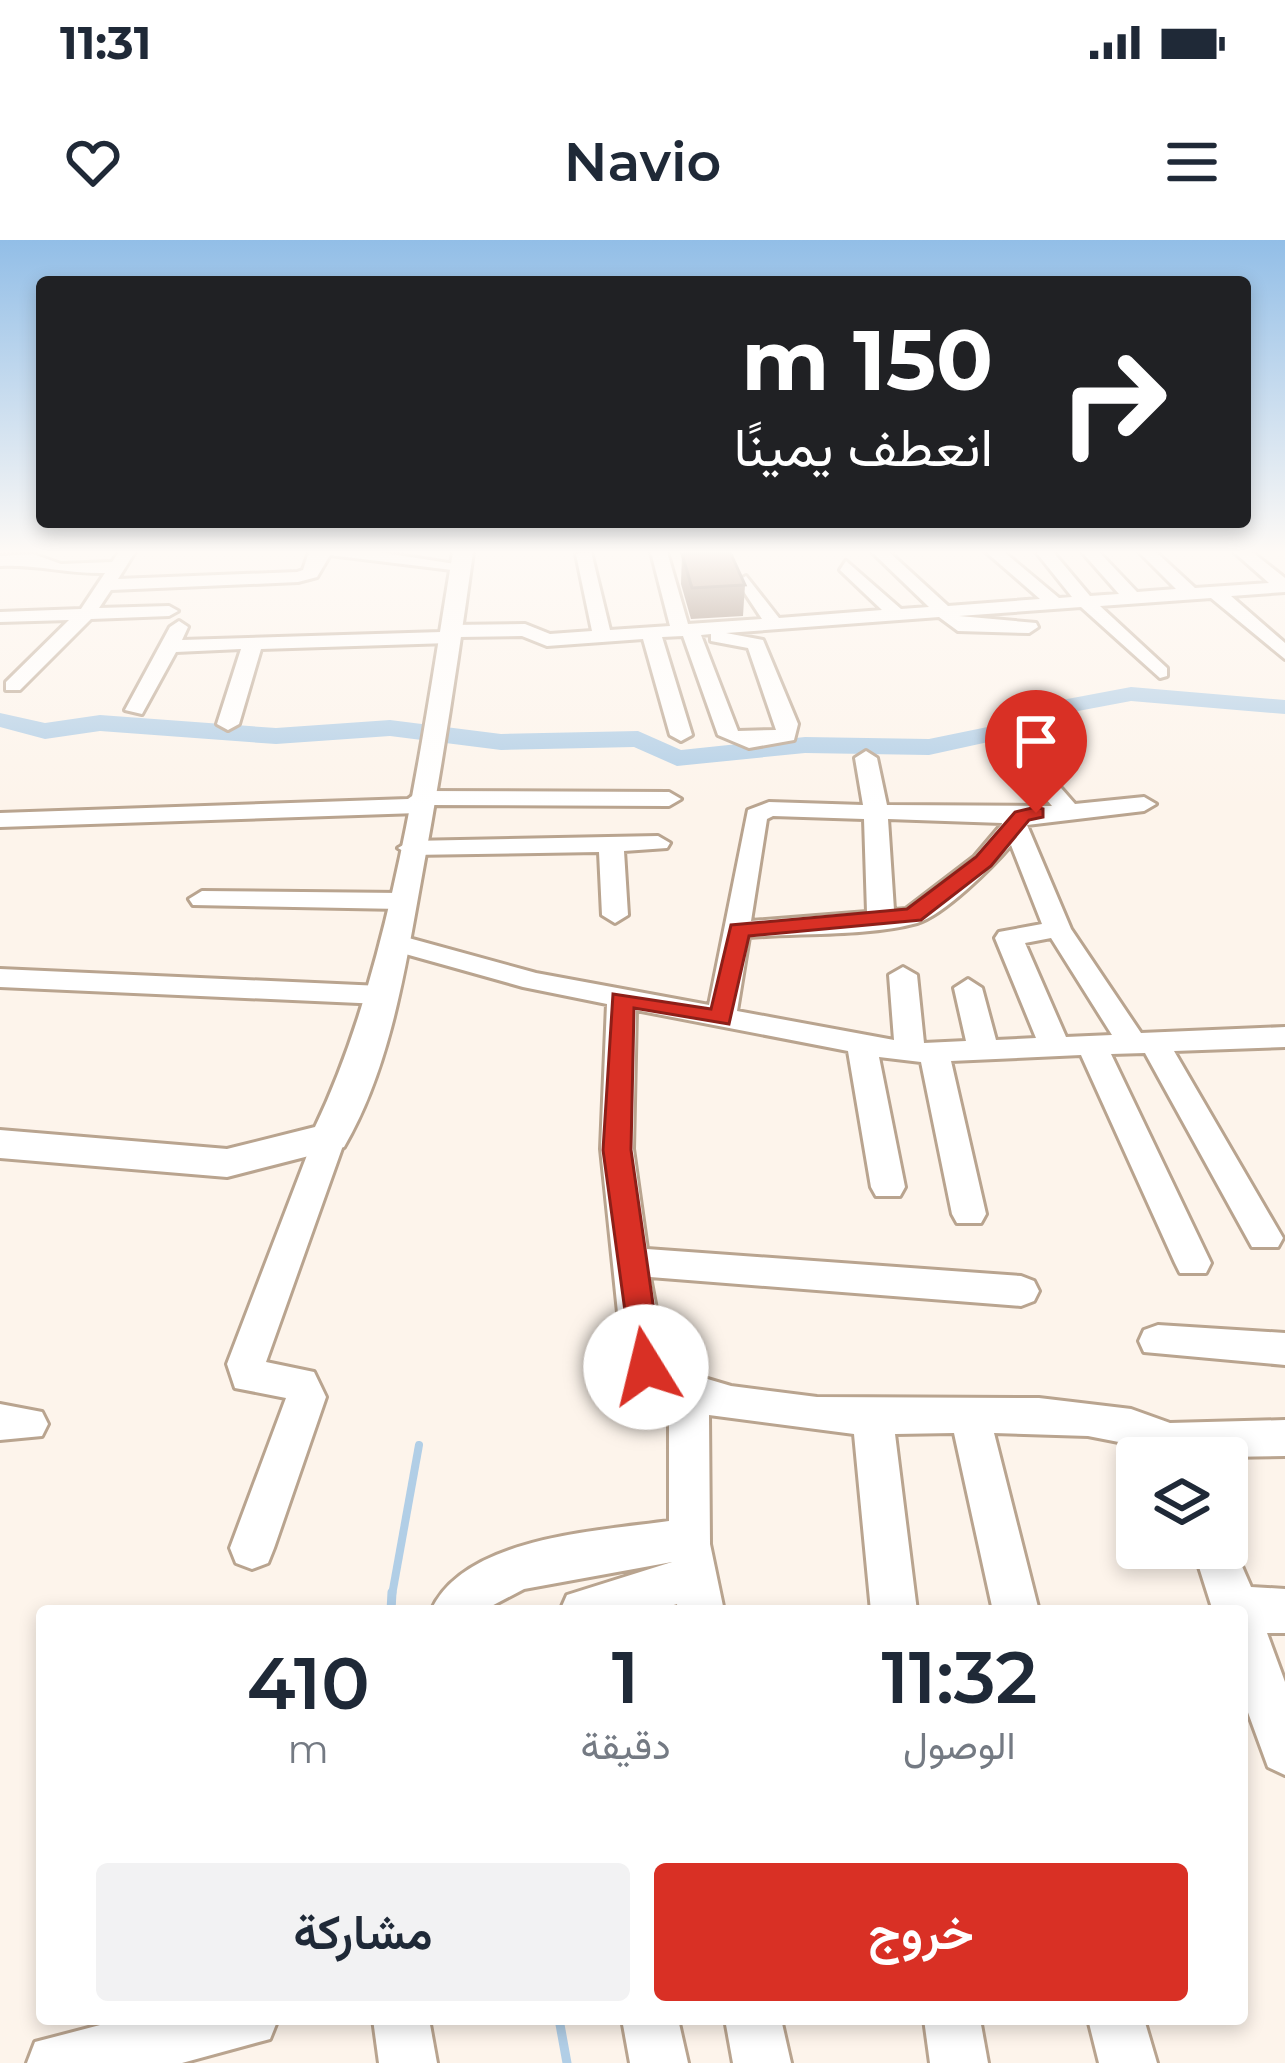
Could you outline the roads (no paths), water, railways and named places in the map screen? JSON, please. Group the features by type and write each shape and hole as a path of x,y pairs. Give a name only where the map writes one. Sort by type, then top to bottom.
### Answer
{"main road":[{"path":"0,1144 227,1163 330,1137 359,1074 394,942 449,637"}],"street":[{"path":"13,686 63,637"},
{"path":"135,710 172,637"},
{"path":"170,646 382,637"},
{"path":"540,637 587,637"},
{"path":"652,637 681,735"},
{"path":"696,637 729,735 748,741 786,735 788,724 756,644 714,637"},
{"path":"1038,637 1047,647"},
{"path":"1123,637 1160,672"},
{"path":"228,724 253,643"},
{"path":"1010,744 1066,809"},
{"path":"866,758 876,811 881,922"},
{"path":"0,820 419,802 669,799"},
{"path":"721,1019 756,815 769,808 1018,820 1066,809 1144,804"},
{"path":"739,930 881,922 934,905 983,862 1018,820"},
{"path":"1018,820 1058,929 1144,1044 1265,1238"},
{"path":"410,848 658,843"},
{"path":"611,844 615,916"},
{"path":"202,899 401,901"},
{"path":"1056,1049 1009,938 1058,929"},
{"path":"394,942 622,999 922,1054 1285,1036"},
{"path":"903,975 969,1214"},
{"path":"0,978 381,995"},
{"path":"968,988 984,1053"},
{"path":"622,999 617,1150 646,1367 653,1378 689,1390 873,1417 1076,1417 1138,1437"},
{"path":"862,1045 887,1187"},
{"path":"1092,1046 1193,1263"},
{"path":"252,1548 306,1397 300,1384 249,1376 246,1364 330,1137"},
{"path":"631,1262 1022,1291"},
{"path":"1158,1341 1285,1349"},
{"path":"689,1390 696,1575"},
{"path":"970,1416 1015,1605"},
{"path":"873,1417 893,1605"},
{"path":"1248,1442 1285,1438"},
{"path":"457,1605 464,1593 553,1558 696,1575"},
{"path":"1222,1569 1234,1605"},
{"path":"602,1605 696,1575"},
{"path":"1248,1615 1285,1611"},
{"path":"1248,1645 1285,1750"},
{"path":"56,2063 224,2025"},
{"path":"402,2025 408,2063"},
{"path":"651,2025 659,2063"},
{"path":"754,2025 762,2063"},
{"path":"1118,2025 1128,2063"}],"waterway":[{"path":"0,720 45,731 100,723 276,736 390,728 501,742 638,739 677,758 805,745 929,747 1039,724 1071,705 1131,694 1285,707"},
{"path":"392,1595 419,1445"},
{"path":"391,1605 392,1592"},
{"path":"560,2025 567,2063"}]}
